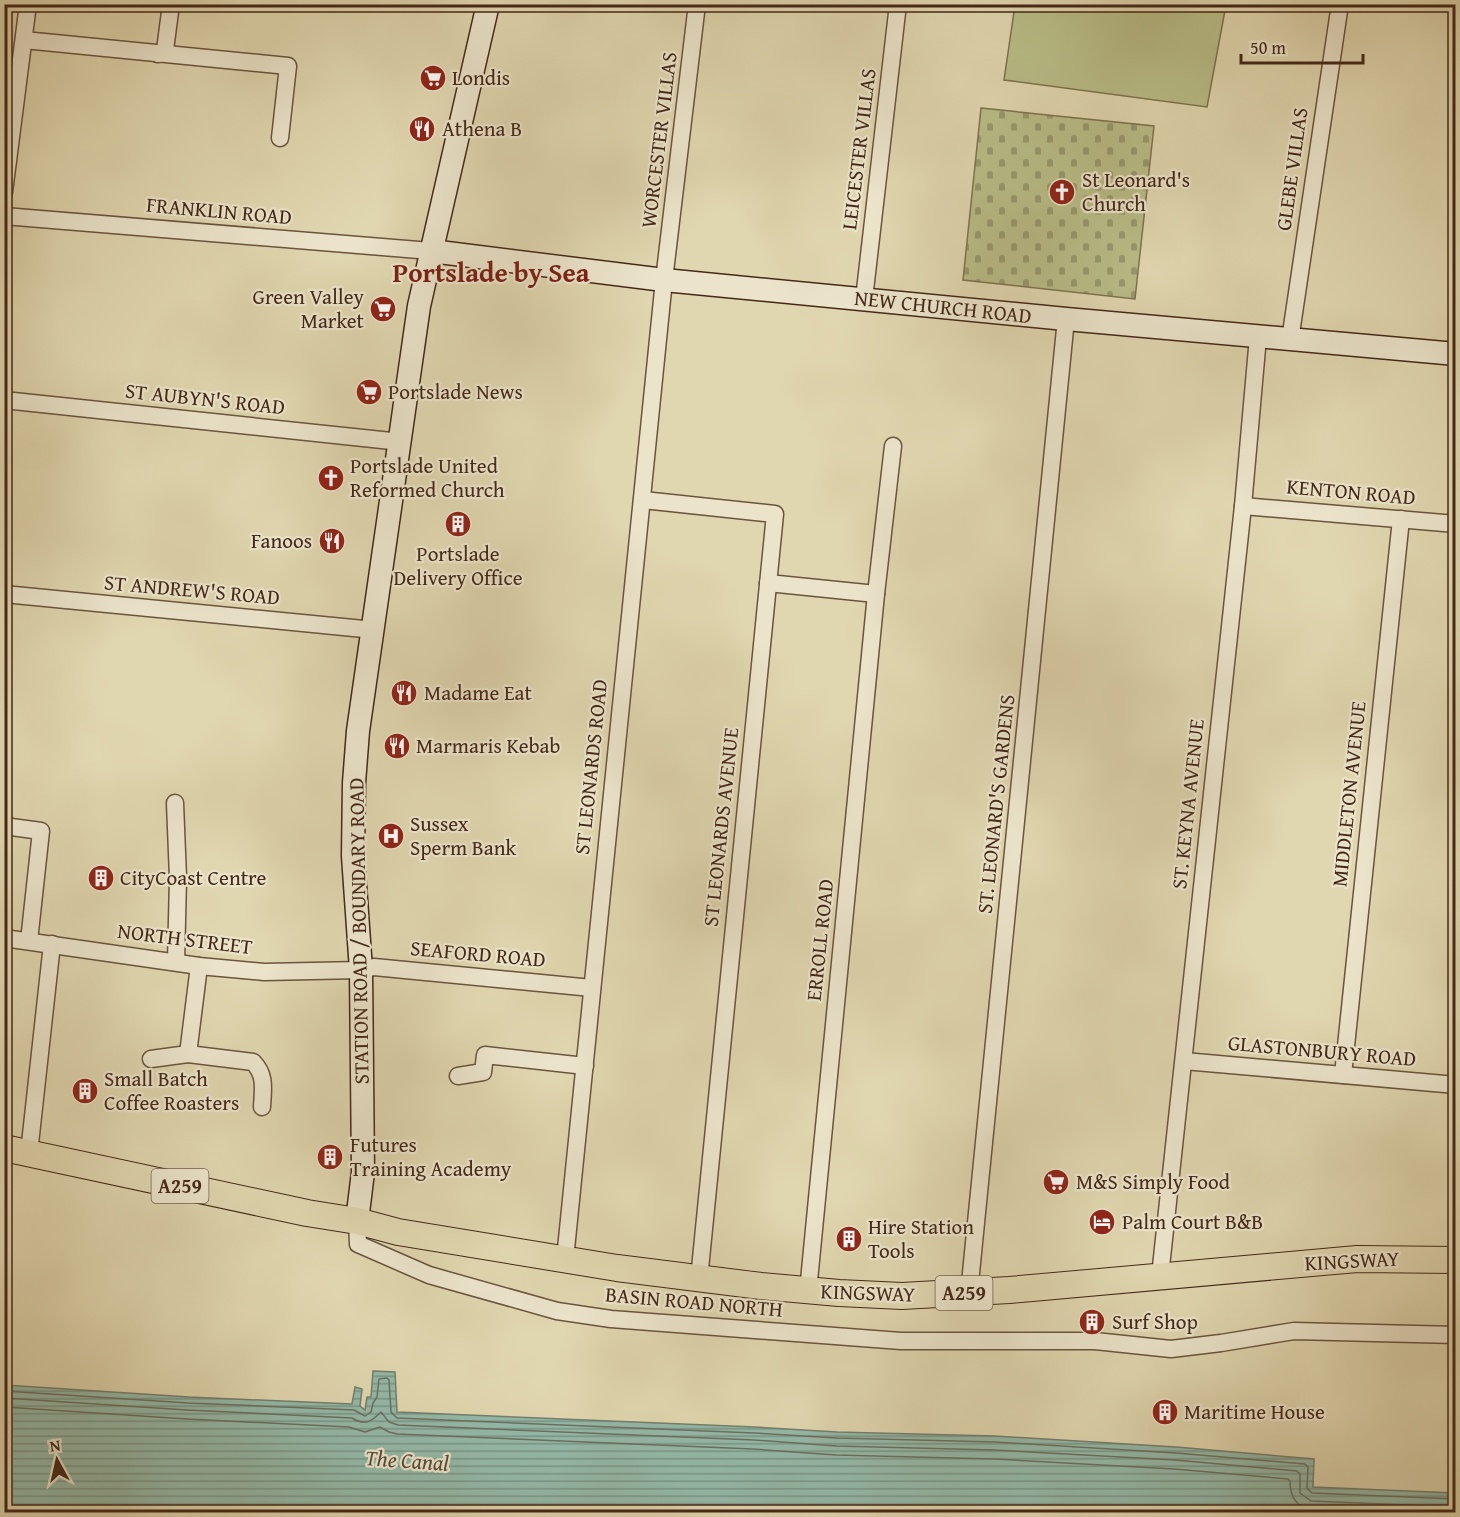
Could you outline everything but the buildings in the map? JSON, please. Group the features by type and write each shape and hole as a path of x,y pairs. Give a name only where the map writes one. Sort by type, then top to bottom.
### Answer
{"main road":[{"name":"STATION ROAD / BOUNDARY ROAD","path":"357,1221 363,1172 361,970 353,856 354,783 358,731 419,306 488,4"},
{"name":"NEW CHURCH ROAD","path":"431,251 664,280 1455,354"},
{"name":"A259","path":"17,1151 307,1213 357,1221"},
{"name":"KINGSWAY","path":"357,1221 398,1232 699,1279 808,1291 902,1296 969,1293 1357,1259 1455,1260"}],"street":[{"path":"4,192 28,4"},
{"path":"158,54 165,50 171,4"},
{"name":"WORCESTER VILLAS","path":"664,280 697,4"},
{"name":"LEICESTER VILLAS","path":"864,299 898,4"},
{"name":"GLEBE VILLAS","path":"1290,340 1340,4"},
{"path":"24,40 288,66 279,138"},
{"name":"FRANKLIN ROAD","path":"4,216 431,251"},
{"name":"ST LEONARDS ROAD","path":"565,1259 664,280"},
{"name":"ST. LEONARD'S GARDENS","path":"969,1293 1066,319"},
{"name":"ST. KEYNA AVENUE","path":"1160,1276 1243,506 1258,337"},
{"name":"ST AUBYN'S ROAD","path":"4,400 401,442"},
{"name":"ERROLL ROAD","path":"808,1291 876,594 893,446"},
{"name":"ST LEONARDS AVENUE","path":"643,500 775,514 699,1279"},
{"name":"KENTON ROAD","path":"1243,506 1455,524"},
{"name":"MIDDLETON AVENUE","path":"1343,1075 1401,519"},
{"path":"768,583 876,594"},
{"name":"ST ANDREW'S ROAD","path":"4,594 374,630"},
{"path":"175,803 178,878 176,962"},
{"path":"4,826 41,831 29,940"},
{"name":"NORTH STREET","path":"4,938 199,966 264,972 361,970"},
{"path":"17,1151 52,944"},
{"path":"188,1054 199,966"},
{"name":"SEAFORD ROAD","path":"361,970 374,967 592,988"},
{"path":"151,1059 188,1054 253,1062 263,1077 262,1107"},
{"path":"458,1076 483,1072 485,1055 585,1066"},
{"name":"GLASTONBURY ROAD","path":"1184,1062 1455,1085"},
{"name":"BASIN ROAD NORTH","path":"357,1221 358,1244 429,1275 557,1311 611,1319 901,1341 1095,1341 1171,1349 1294,1330 1455,1335"}],"green space":[{"path":"1015,5 1226,5 1207,107 1004,80"},
{"path":"981,108 1154,126 1135,299 963,280"}],"water":[{"name":"The Canal","path":"373,1371 395,1372 397,1412 837,1432 995,1436 1176,1447 1314,1459 1313,1487 1455,1493 1455,1512 5,1512 5,1385 189,1397 352,1404 355,1387 362,1389 360,1406 365,1410 367,1397 371,1397"}],"place":[{"name":"Londis","path":"433,78"},
{"name":"Athena B","path":"422,129"},
{"name":"St Leonard's Church","path":"1062,192"},
{"name":"Green Valley Market","path":"383,309"},
{"name":"Portslade News","path":"369,392"},
{"name":"Portslade United Reformed Church","path":"331,478"},
{"name":"Portslade Delivery Office","path":"458,524"},
{"name":"Fanoos","path":"332,541"},
{"name":"Madame Eat","path":"404,693"},
{"name":"Marmaris Kebab","path":"397,746"},
{"name":"Sussex Sperm Bank","path":"391,836"},
{"name":"CityCoast Centre","path":"101,878"},
{"name":"Small Batch Coffee Roasters","path":"85,1091"},
{"name":"Futures Training Academy","path":"330,1157"},
{"name":"M&S Simply Food","path":"1056,1182"},
{"name":"Palm Court B&B","path":"1102,1222"},
{"name":"Hire Station Tools","path":"849,1239"},
{"name":"Surf Shop","path":"1092,1322"},
{"name":"Maritime House","path":"1165,1412"}],"district":[{"name":"Portslade by Sea","path":"491,273"}]}
